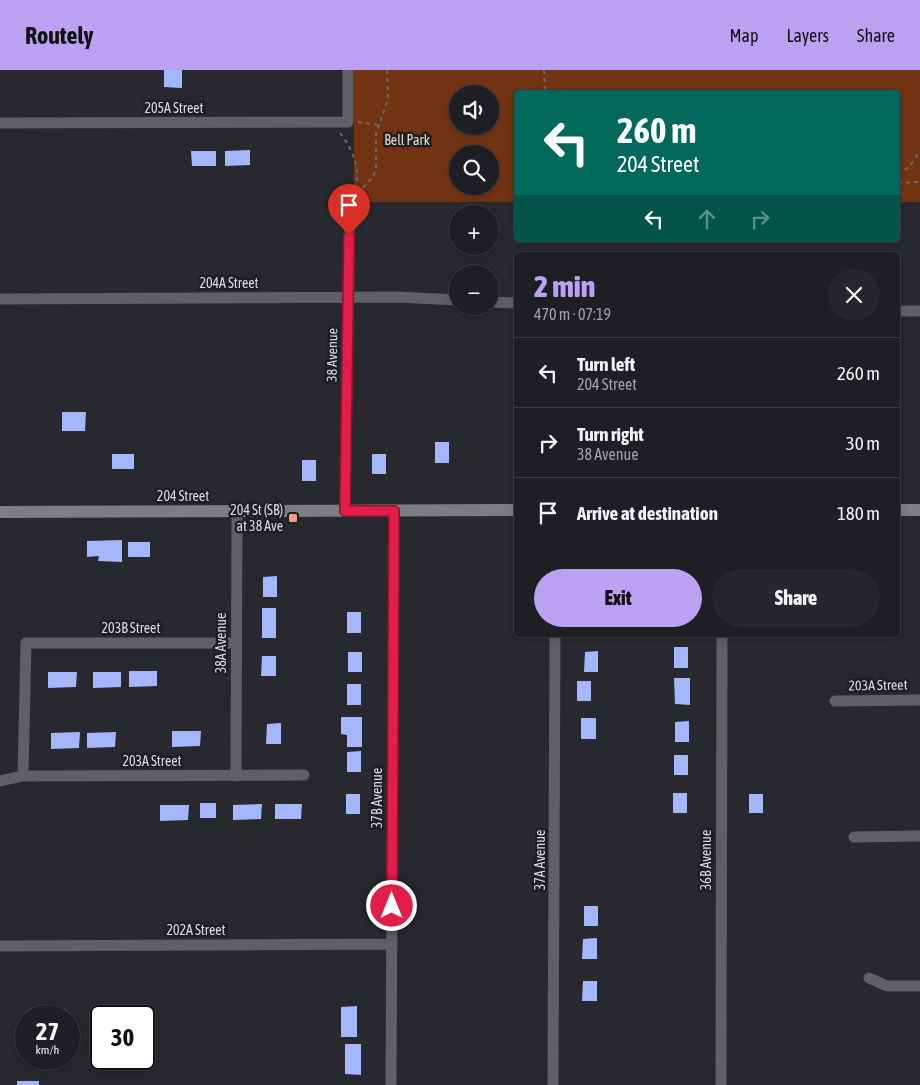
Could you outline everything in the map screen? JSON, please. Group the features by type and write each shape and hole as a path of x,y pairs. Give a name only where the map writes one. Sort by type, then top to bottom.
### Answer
{"street":[{"path":"344,122 348,70"},
{"name":"205A Street","path":"0,123 344,122"},
{"name":"38 Avenue","path":"345,511 350,200"},
{"name":"204A Street","path":"0,299 397,296 449,299"},
{"path":"499,302 514,303"},
{"path":"900,310 920,310"},
{"name":"204 Street","path":"0,512 514,510"},
{"path":"900,510 920,510"},
{"name":"38A Avenue","path":"236,776 237,511"},
{"name":"37B Avenue","path":"392,1085 394,511"},
{"name":"37A Avenue","path":"553,1085 555,637"},
{"name":"36B Avenue","path":"721,1085 722,637"},
{"name":"203B Street","path":"23,776 26,643 236,643"},
{"name":"203A Street","path":"835,700 920,700"},
{"name":"203A Street","path":"0,781 23,776 304,775"},
{"path":"854,837 920,836"},
{"name":"202A Street","path":"0,946 391,944"},
{"path":"869,978 886,986 920,986"}],"path":[{"path":"350,200 366,185 376,168 376,134 388,99 387,70"},
{"path":"544,70 545,90"},
{"path":"350,200 356,189 357,171 355,158 340,133 344,122 378,124"},
{"path":"900,173 909,167 920,151"},
{"path":"900,183 920,182"}],"green space":[{"name":"Bell Park","path":"354,70 920,70 920,202 900,202 900,90 514,90 514,202 354,202"}],"building":[{"path":"164,70 182,70 182,88 164,87"},
{"path":"250,150 250,165 225,166 225,151"},
{"path":"191,151 216,151 216,166 192,166"},
{"path":"62,412 86,412 85,431 62,431"},
{"path":"435,442 449,442 449,463 435,463"},
{"path":"112,454 134,454 134,469 112,469"},
{"path":"372,454 386,454 386,474 372,474"},
{"path":"302,460 316,460 316,481 302,481"},
{"path":"122,540 122,562 98,561 99,556 87,557 87,541"},
{"path":"128,542 150,542 150,557 128,557"},
{"path":"277,576 277,597 263,597 263,577"},
{"path":"262,608 276,608 276,638 262,638"},
{"path":"347,612 361,612 361,633 347,633"},
{"path":"674,647 688,647 688,668 674,668"},
{"path":"598,651 598,672 584,672 585,652"},
{"path":"348,652 362,652 362,672 348,672"},
{"path":"262,656 276,656 276,676 261,676"},
{"path":"129,671 157,671 157,686 129,687"},
{"path":"48,672 77,672 76,687 48,688"},
{"path":"93,672 121,672 121,687 93,688"},
{"path":"674,678 690,678 690,705 675,704"},
{"path":"577,681 591,681 591,701 577,701"},
{"path":"347,684 361,684 361,705 347,705"},
{"path":"341,717 362,717 362,747 347,747 347,735 341,734"},
{"path":"581,718 596,718 596,739 581,739"},
{"path":"689,721 689,742 675,742 675,722"},
{"path":"281,723 281,744 266,744 267,724"},
{"path":"172,731 201,731 200,746 172,747"},
{"path":"80,732 79,748 51,749 51,733"},
{"path":"116,732 115,747 87,748 87,733"},
{"path":"361,751 361,772 347,772 347,752"},
{"path":"674,755 688,755 688,775 674,775"},
{"path":"673,793 687,793 687,813 673,813"},
{"path":"346,794 360,794 360,814 346,814"},
{"path":"749,794 763,794 763,813 749,813"},
{"path":"200,803 216,803 216,818 200,818"},
{"path":"262,804 261,819 233,820 233,805"},
{"path":"275,804 302,804 301,819 275,819"},
{"path":"160,805 189,805 188,820 160,821"},
{"path":"584,906 598,906 598,926 584,926"},
{"path":"597,938 597,959 582,959 583,939"},
{"path":"583,981 597,981 597,1001 582,1001"},
{"path":"357,1006 357,1037 341,1037 341,1007"},
{"path":"345,1044 361,1044 361,1075 345,1074"},
{"path":"17,1081 39,1081 39,1085 17,1085"}],"place":[{"name":"204 St (SB) at 38 Ave","path":"293,518"}],"route":[{"path":"349,235 345,511 394,511 392,906"}]}
